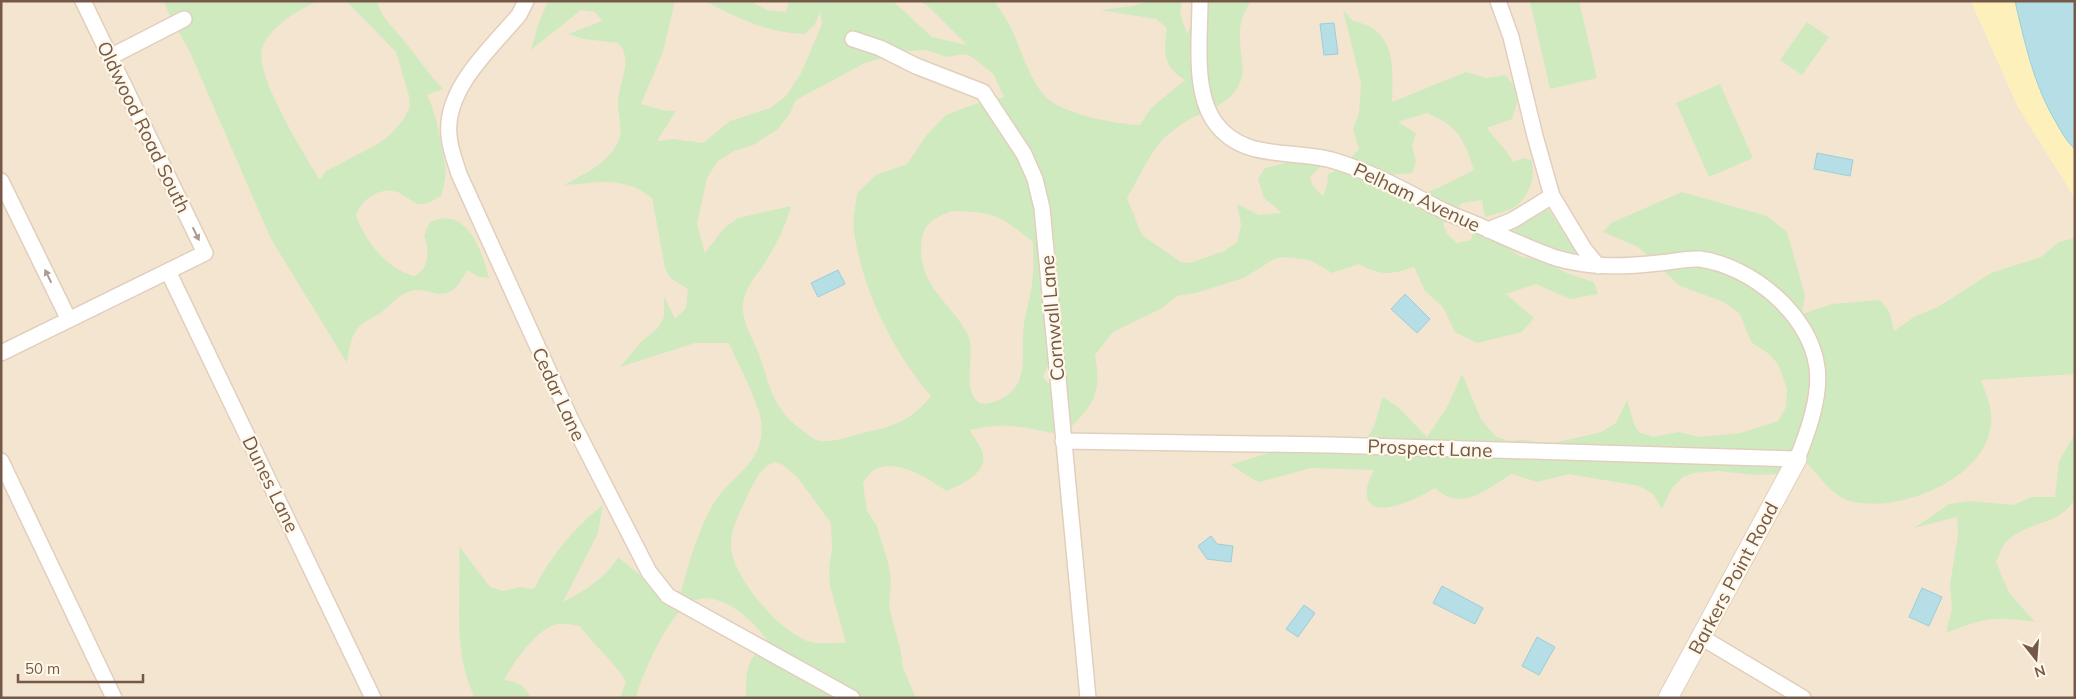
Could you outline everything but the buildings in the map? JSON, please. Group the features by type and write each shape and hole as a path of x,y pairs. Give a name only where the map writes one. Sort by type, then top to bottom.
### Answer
{"street":[{"name":"Oldwood Road South","path":"83,1 205,253 168,271"},
{"name":"Cedar Lane","path":"526,1 519,15 460,89 453,105 448,135 459,174 571,420 648,572 668,596 852,698"},
{"name":"Pelham Avenue","path":"1200,1 1201,88 1206,108 1223,132 1238,143 1260,152 1328,159 1366,170 1440,209 1556,258 1598,266 1624,267 1698,259 1739,272 1775,297 1798,321 1810,340 1817,364 1815,402 1797,459"},
{"path":"1498,1 1510,37 1552,196 1584,249 1598,266"},
{"path":"110,57 184,19"},
{"name":"Cornwall Lane","path":"853,39 880,48 916,66 982,92 1024,154 1035,179 1042,208 1088,698"},
{"path":"1,181 69,320"},
{"path":"1488,230 1513,220 1552,196"},
{"path":"1,353 168,271"},
{"name":"Dunes Lane","path":"168,271 373,698"},
{"name":"Prospect Lane","path":"1063,441 1320,445 1797,459"},
{"name":"Barkers Point Road","path":"1668,698 1797,459"},
{"path":"1,461 114,698"},
{"path":"1702,637 1803,698"}],"shaded area":[{"path":"1,1 1971,1 2018,107 2075,198 2075,698 1,698"}],"green space":[{"path":"164,1 319,1 303,8 279,25 267,38 263,46 261,58 272,93 320,180 326,171 376,145 391,134 403,120 410,107 409,96 396,52 346,1 377,1 381,12 387,20 443,89 427,95 437,122 446,172 441,196 430,202 418,204 402,194 390,191 378,193 367,199 356,215 360,225 378,253 395,267 414,276 420,273 426,263 428,252 424,235 430,222 443,218 454,220 463,225 471,234 482,255 489,278 479,277 467,270 452,291 444,294 423,290 406,293 360,326 350,346 347,363 271,239 189,50 172,21"},
{"path":"548,1 675,1 663,52 641,104 662,110 676,111 657,141 673,139 703,143 730,121 770,108 786,96 801,73 822,24 820,12 814,26 804,34 778,31 753,24 705,1 750,1 767,10 786,12 789,1 893,1 932,37 967,45 930,8 920,1 994,1 1006,18 1036,83 1048,99 1067,110 1092,118 1140,125 1151,108 1185,80 1172,70 1166,58 1167,28 1156,19 1100,10 1133,6 1148,1 1182,1 1180,13 1187,34 1201,1 1251,1 1244,13 1241,25 1240,37 1243,67 1242,76 1235,92 1224,102 1187,121 1165,137 1149,158 1127,198 1142,235 1181,262 1190,263 1224,251 1237,242 1241,225 1237,204 1259,215 1282,213 1264,198 1258,179 1265,168 1289,162 1322,165 1310,177 1313,186 1323,196 1328,174 1340,169 1359,149 1353,129 1359,113 1361,83 1343,10 1353,21 1367,26 1378,33 1385,41 1392,63 1392,102 1466,72 1486,78 1505,75 1514,86 1518,96 1512,119 1487,128 1513,162 1524,158 1531,160 1533,172 1528,192 1520,203 1512,209 1485,217 1482,200 1462,203 1443,224 1447,234 1457,243 1471,240 1473,232 1489,236 1520,256 1545,262 1569,274 1594,282 1598,294 1570,299 1536,284 1506,294 1534,318 1522,332 1477,343 1455,332 1443,307 1425,291 1414,267 1399,272 1386,273 1374,271 1359,264 1332,273 1310,260 1283,257 1274,259 1244,278 1196,293 1177,296 1162,308 1113,332 1095,355 1097,381 1096,391 1092,400 1081,417 1063,435 1017,426 983,427 970,430 982,451 982,466 973,477 946,491 915,472 891,466 880,467 871,473 863,483 867,511 876,524 888,562 891,580 889,607 901,652 903,668 916,698 746,698 746,679 751,660 766,639 753,623 734,608 714,599 703,598 693,601 684,607 666,630 644,674 636,698 620,698 626,682 580,626 557,624 549,627 533,640 513,664 504,680 520,684 531,698 475,698 463,661 460,642 459,546 490,587 503,591 519,587 534,589 564,543 582,523 603,505 598,533 563,602 601,578 618,557 650,583 681,592 694,548 712,506 719,495 752,459 758,448 761,436 761,421 756,404 729,343 695,343 620,367 642,341 658,328 664,317 664,296 675,319 686,308 688,289 670,278 665,268 652,198 641,191 620,183 599,182 564,185 601,163 616,146 620,133 618,101 625,64 623,50 618,43 584,39 568,34 602,21 595,12 581,10 531,50 538,25","holes":["927,50 946,57 966,54 994,75 1004,97 975,104 946,115 926,136 907,164 876,175 857,193 854,231 858,252 872,297 892,340 917,379 931,396 910,416 895,424 839,439 819,441 812,438 793,423 779,406 748,329 743,310 746,291 775,245 791,206 738,218 724,228 705,253 697,224 707,178 718,161 734,151 753,145 778,129 789,115 796,100 865,63 907,51","1427,113 1446,123 1463,142 1474,170 1438,188 1404,201 1395,193 1392,175 1412,173 1416,161 1412,146 1416,133 1398,122","951,211 987,214 1004,221 1033,242 1033,279 1023,329 1023,364 1021,375 1017,385 1011,392 991,403 979,403 972,393 970,385 970,340 960,322 931,284 922,262 923,233 933,220","1054,352 1058,394 1043,377","774,462 783,465 797,477 831,523 830,586 846,643 811,642 796,635 760,602 741,575 731,549 733,529 757,477"]},
{"path":"1530,1 1579,1 1597,78 1550,89"},
{"path":"1807,22 1829,37 1802,75 1780,60"},
{"path":"1720,84 1753,158 1709,177 1676,103"},
{"path":"1682,192 1767,216 1787,232 1805,295 1802,314 1832,304 1880,300 1890,313 1894,331 1914,317 1938,307 1991,273 2041,257 2059,242 2075,238 2075,374 1981,380 1990,407 1991,424 1985,444 1973,461 1957,476 1936,488 1914,497 1891,502 1869,504 1843,498 1826,485 1807,463 1777,474 1755,475 1717,471 1693,473 1683,477 1672,488 1662,509 1653,494 1639,486 1569,474 1537,482 1512,474 1483,492 1464,499 1445,495 1435,488 1406,502 1383,508 1374,506 1368,500 1367,488 1374,470 1311,468 1260,482 1230,465 1275,451 1362,443 1371,432 1383,397 1399,408 1427,437 1447,407 1462,374 1481,419 1495,436 1508,441 1525,440 1550,444 1601,432 1616,423 1627,400 1635,426 1639,432 1653,437 1679,432 1700,437 1741,433 1778,421 1786,407 1787,389 1778,364 1769,354 1751,342 1740,314 1724,302 1680,286 1638,247 1603,232 1611,223"},
{"path":"1547,207 1566,236 1584,255 1546,251 1506,229"},
{"path":"2075,434 2075,499 2068,508 2052,519 2016,534 2007,541 1996,562 2009,593 2035,622 2009,619 1980,621 1946,633 1952,608 1950,585 1958,534 1957,517 1914,528 1949,504 1970,501 2014,505 2031,497 2055,497 2059,461"}],"sand":[{"path":"1971,1 2015,1 2031,64 2042,95 2063,134 2075,149 2075,198 2018,107"}],"water":[{"path":"2015,1 2075,1 2075,149 2063,134 2042,95 2031,64"},
{"path":"1334,23 1338,54 1324,55 1320,24"},
{"path":"1817,153 1853,160 1850,176 1814,169"},
{"path":"838,270 845,284 818,297 811,283"},
{"path":"1405,294 1430,319 1417,333 1391,309"},
{"path":"1211,536 1217,544 1233,546 1231,562 1207,559 1198,546"},
{"path":"1442,586 1483,608 1475,624 1433,603"},
{"path":"1922,588 1942,597 1929,626 1909,617"},
{"path":"1304,605 1315,613 1298,637 1286,629"},
{"path":"1537,637 1555,647 1539,675 1522,666"}]}
